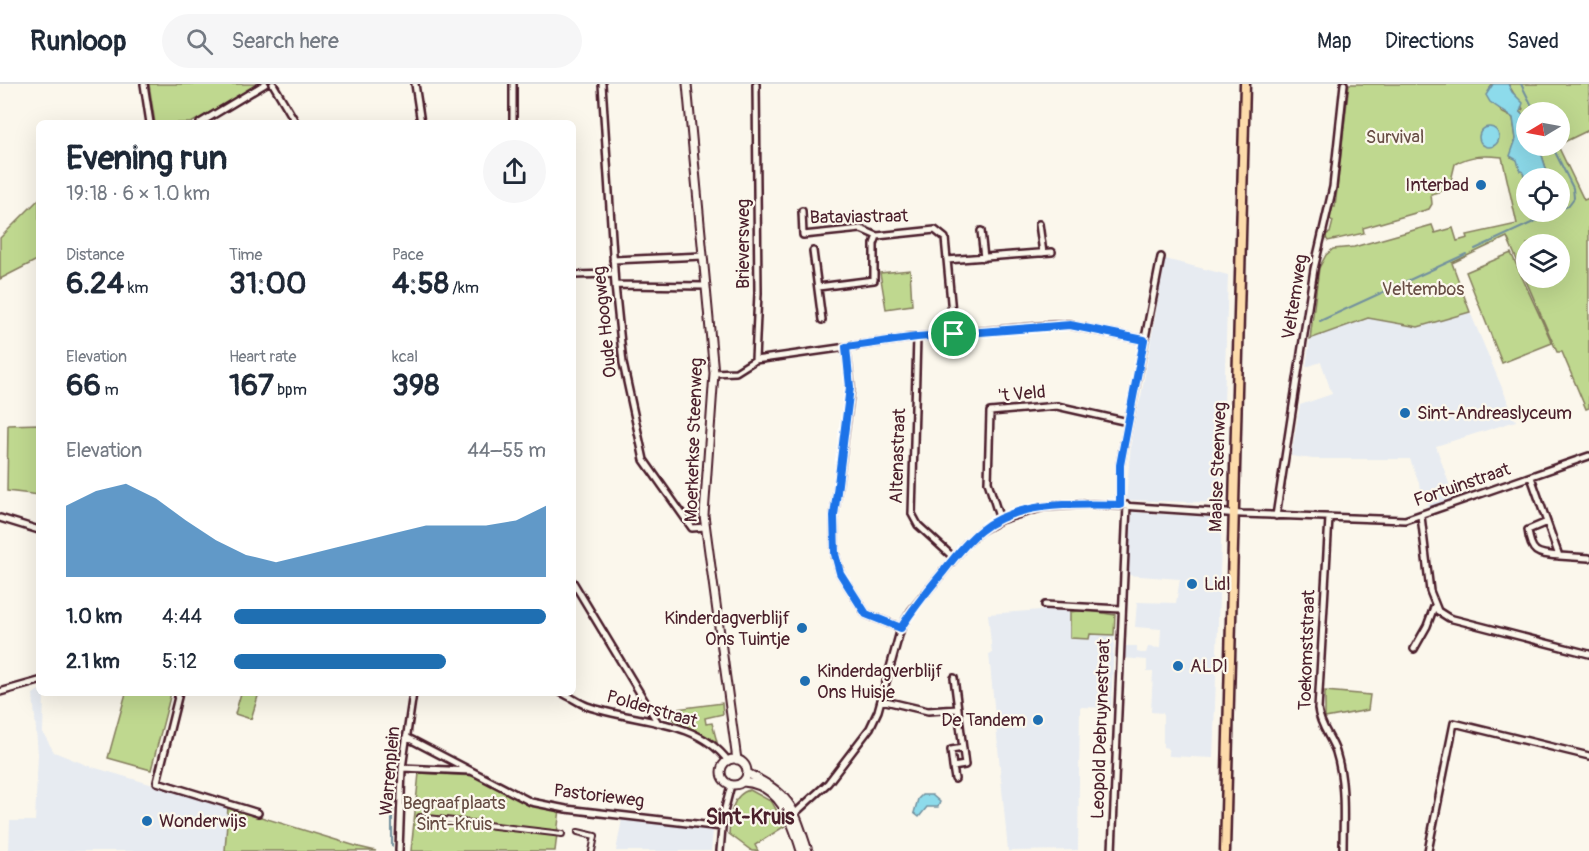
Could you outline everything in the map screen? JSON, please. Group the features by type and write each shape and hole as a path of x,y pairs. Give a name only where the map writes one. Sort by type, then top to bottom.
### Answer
{"main road":[{"name":"Maalse Steenweg","path":"1225,851 1245,84"}],"street":[{"path":"144,84 150,120"},
{"path":"205,120 265,84"},
{"path":"273,84 294,120"},
{"path":"415,84 421,120"},
{"path":"513,84 513,120"},
{"name":"Oude Hoogweg","path":"602,84 614,274 623,363 644,460 692,528 705,526"},
{"name":"Moerkerkse Steenweg","path":"687,84 714,374 704,496 705,526 737,744 737,760"},
{"name":"Brieversweg","path":"755,360 758,293 756,84"},
{"name":"Veltemweg","path":"1276,516 1316,259 1333,187 1344,84"},
{"name":"Bataviastraat","path":"802,211 802,235 861,229 877,236 935,230 945,238 954,334"},
{"path":"1039,224 1043,253"},
{"path":"981,231 984,258"},
{"path":"818,287 874,280 874,244 877,236"},
{"path":"813,251 822,320"},
{"path":"947,260 1052,252"},
{"path":"613,260 703,256"},
{"path":"1120,505 1120,465 1161,257"},
{"path":"576,275 614,274"},
{"path":"615,285 706,286"},
{"path":"714,374 736,372 755,360 917,337 954,334 1070,325 1144,340"},
{"name":"Altenastraat","path":"917,337 912,514 918,525 954,558"},
{"path":"793,815 821,790 865,736 875,719 901,628 866,614 840,573 835,554 834,516 850,387 846,347"},
{"name":"'t Veld","path":"1000,520 988,482 990,412 1057,406 1128,422"},
{"name":"Fortuinstraat","path":"901,628 954,558 980,531 1000,520 1059,505 1127,505 1234,514 1394,520 1421,516 1589,456"},
{"path":"1531,477 1559,556"},
{"name":"Leopold Debruynestraat","path":"1112,851 1127,505"},
{"path":"1414,649 1427,626 1434,607 1421,516"},
{"path":"0,518 36,529"},
{"name":"Toekomststraat","path":"1329,518 1318,709 1322,727 1335,750 1343,778 1343,851"},
{"path":"1547,522 1528,530 1534,550 1539,554 1589,558"},
{"path":"576,587 658,723"},
{"path":"1045,605 1121,609"},
{"path":"1434,607 1449,618 1589,654"},
{"path":"953,767 965,765 954,678"},
{"path":"0,692 36,682"},
{"path":"178,696 157,782 258,813"},
{"name":"Warrenplein","path":"399,851 402,768 413,696"},
{"name":"Polderstraat","path":"568,696 588,706 658,723 697,736 718,748 728,761"},
{"path":"881,700 928,711 958,709"},
{"path":"1428,851 1454,723 1589,756"},
{"name":"Pastorieweg","path":"406,737 531,802 722,827"},
{"path":"718,748 726,750 737,744"},
{"path":"955,779 951,750 963,748"},
{"path":"731,785 722,777 723,767 728,761 737,760 744,765 747,773 774,787 786,798 808,851"},
{"path":"402,768 471,771"},
{"path":"743,782 747,773"},
{"path":"731,785 743,782 757,784 779,801 793,815 801,851"},
{"path":"720,851 722,827 731,785"},
{"path":"420,817 562,834"},
{"path":"578,832 595,836 592,851"}],"shaded area":[{"path":"1165,259 1228,275 1221,503 1126,500 1133,420 1141,397"},
{"name":"Sint-Andreaslyceum","path":"1470,312 1516,421 1436,446 1456,504 1430,513 1410,459 1313,459 1291,456 1300,405 1332,394 1321,362 1306,367 1310,339 1368,318 1418,327"},
{"path":"1132,512 1222,518 1213,758 1169,756 1168,748 1163,747 1163,713 1151,712 1153,672 1147,672 1147,660 1124,658 1125,646 1137,646 1137,652 1141,653 1146,653 1148,647 1160,648 1161,629 1135,627 1137,602 1176,603 1180,579 1127,575"},
{"name":"De Tandem","path":"1041,610 1100,611 1115,615 1111,708 1080,707 1078,850 1008,851 989,654 992,653 988,614"},
{"path":"36,692 36,696 44,696 43,733 54,752 89,766 228,807 225,851 9,851 10,821 35,821 38,754 33,694"},
{"path":"622,819 713,831 711,851 616,851"}],"green space":[{"path":"149,84 260,84 196,120 155,120"},
{"name":"Veltembos","path":"1349,84 1493,84 1490,88 1501,112 1513,118 1516,139 1511,157 1517,159 1521,168 1516,168 1516,220 1502,157 1489,156 1478,156 1455,164 1449,189 1431,194 1432,204 1429,209 1363,228 1364,233 1328,241 1324,235 1330,233 1333,221 1327,218 1330,206 1335,207"},
{"path":"1508,84 1589,84 1589,130 1570,139 1570,102 1519,102"},
{"name":"Veltembos","path":"1542,156 1563,156 1569,168 1546,168"},
{"name":"Veltembos","path":"1570,171 1584,200 1589,198 1589,408 1586,409 1562,352 1557,352 1529,288 1570,288 1570,234 1516,234 1516,258 1507,237 1452,263 1470,312 1418,327 1368,318 1310,339 1319,268 1326,255 1333,249 1354,247 1432,225 1435,233 1453,228 1457,241 1468,238 1467,235 1517,224 1517,222 1570,222"},
{"path":"36,202 36,261 0,279 0,238"},
{"path":"1511,253 1516,264 1516,288 1527,288 1552,343 1502,363 1466,272"},
{"path":"910,270 912,305 886,309 880,273"},
{"path":"36,424 36,495 7,491 8,425"},
{"path":"1084,610 1115,615 1114,635 1090,634 1089,639 1070,638 1070,612"},
{"path":"1325,691 1370,695 1368,710 1325,718"},
{"path":"125,696 170,696 151,770 108,758"},
{"path":"240,696 258,696 251,719 235,714"},
{"path":"722,703 723,714 705,718 706,724 712,723 717,742 675,721 668,710"},
{"name":"Begraafplaats Sint-Kruis","path":"419,773 474,776 533,806 560,809 555,851 411,851"},
{"path":"750,790 772,802 785,826 755,845 758,851 752,851 729,834 735,801 744,792"},
{"path":"228,807 359,847 376,851 225,851"}],"water":[{"path":"1493,84 1508,84 1522,102 1516,102 1516,139 1513,118 1490,102 1486,95"},
{"path":"1489,127 1496,130 1499,137 1496,144 1489,147 1482,144 1479,137 1482,130"},
{"path":"1516,139 1516,156 1542,156 1546,168 1519,168 1517,160 1510,156"},
{"path":"922,795 932,795 940,802 938,807 927,807 919,817 914,813 918,799"}],"waterway":[{"path":"1521,84 1530,102"},
{"path":"1557,156 1563,168"},
{"path":"1570,182 1574,198 1570,203"},
{"path":"1475,249 1533,222"},
{"path":"1320,321 1466,254"},
{"path":"392,808 392,846"}],"place":[{"name":"Interbad","path":"1481,185"},
{"name":"Sint-Andreaslyceum","path":"1405,413"},
{"name":"Lidl","path":"1192,584"},
{"name":"Kinderdagverblijf Ons Tuintje","path":"802,628"},
{"name":"ALDI","path":"1178,666"},
{"name":"Kinderdagverblijf Ons Huisje","path":"805,681"},
{"name":"De Tandem","path":"1038,720"},
{"name":"Wonderwijs","path":"147,821"}],"district":[{"name":"Sint-Kruis","path":"750,817"}],"route":[{"path":"1070,325 1144,340 1120,465 1120,505 1074,504 1044,507 1014,514 989,525 966,544 954,558 911,611 901,628 866,614 861,609 840,573 835,554 832,528 851,379 846,347 954,334 1070,325"}],"park label":[{"name":"Survival","path":"1395,137"}]}
